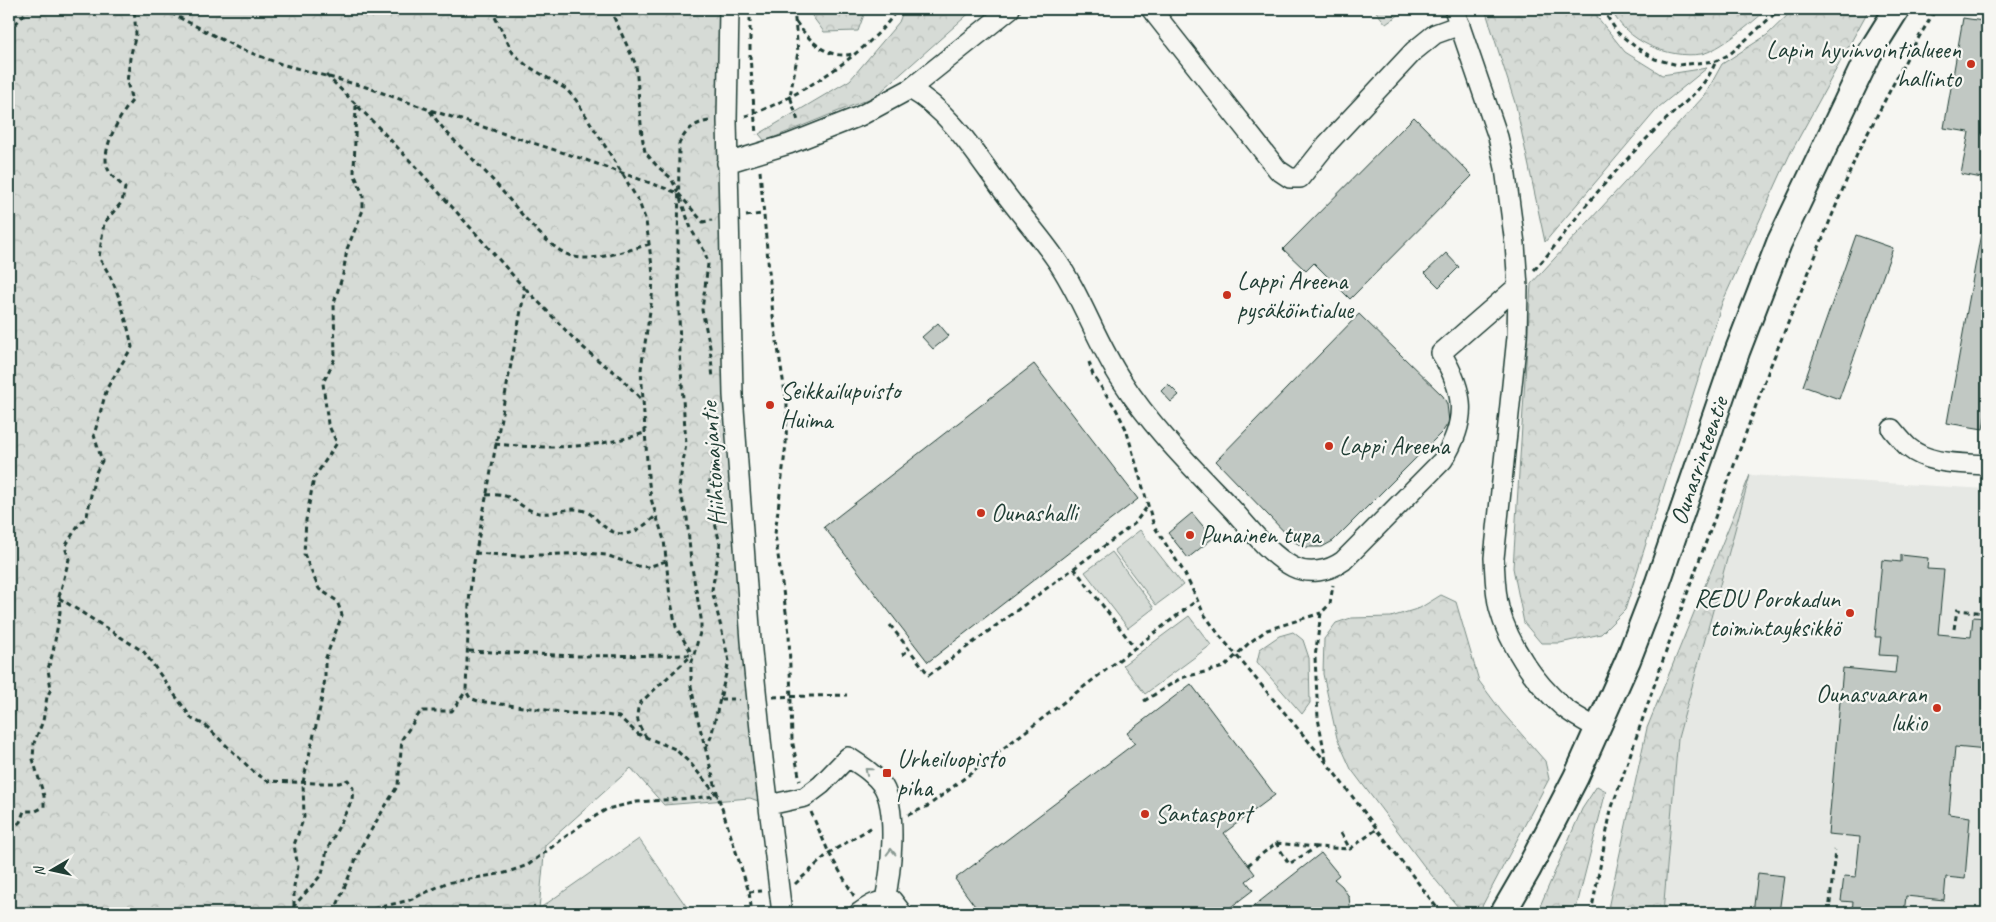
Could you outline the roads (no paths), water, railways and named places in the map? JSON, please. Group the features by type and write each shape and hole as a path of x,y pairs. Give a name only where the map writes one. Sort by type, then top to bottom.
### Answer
{"street":[{"name":"Hiihtomajantie","path":"729,9 727,163 733,395 751,641 782,913"},
{"path":"727,163 803,139 860,116 910,89 1010,9"},
{"path":"1151,9 1278,170 1290,178 1300,178 1327,144 1414,51 1457,17 1498,137 1505,168 1516,244 1518,337 1494,558 1495,583 1500,608 1508,632 1524,662 1544,688 1563,707 1599,729"},
{"name":"Ounasrinteentie","path":"1503,913 1528,870 1599,729 1658,582 1737,352 1780,243 1869,54 1897,9"},
{"path":"910,89 944,114 1056,258 1132,397 1178,452 1250,529 1281,559 1303,570 1314,571 1333,568 1343,561 1443,460 1453,444 1459,428 1460,395 1453,372 1440,353 1518,287"},
{"path":"1892,429 1908,446 1920,455 1939,461 1987,466"},
{"path":"769,805 806,797 821,785 848,756 873,775 883,786 892,819 891,873 885,900"},
{"path":"857,906 892,900 902,913"}],"place":[{"name":"Lapin hyvinvointialueen hallinto","path":"1971,64"},
{"name":"Lappi Areena pysäköintialue","path":"1227,295"},
{"name":"Seikkailupuisto Huima","path":"770,405"},
{"name":"Lappi Areena","path":"1329,446"},
{"name":"Ounashalli","path":"981,513"},
{"name":"Punainen tupa","path":"1190,535"},
{"name":"REDU Porokadun toimintayksikkö","path":"1850,613"},
{"name":"Ounasvaaran lukio","path":"1937,708"},
{"name":"Urheiluopisto piha","path":"887,773"},
{"name":"Santasport","path":"1145,814"}]}
